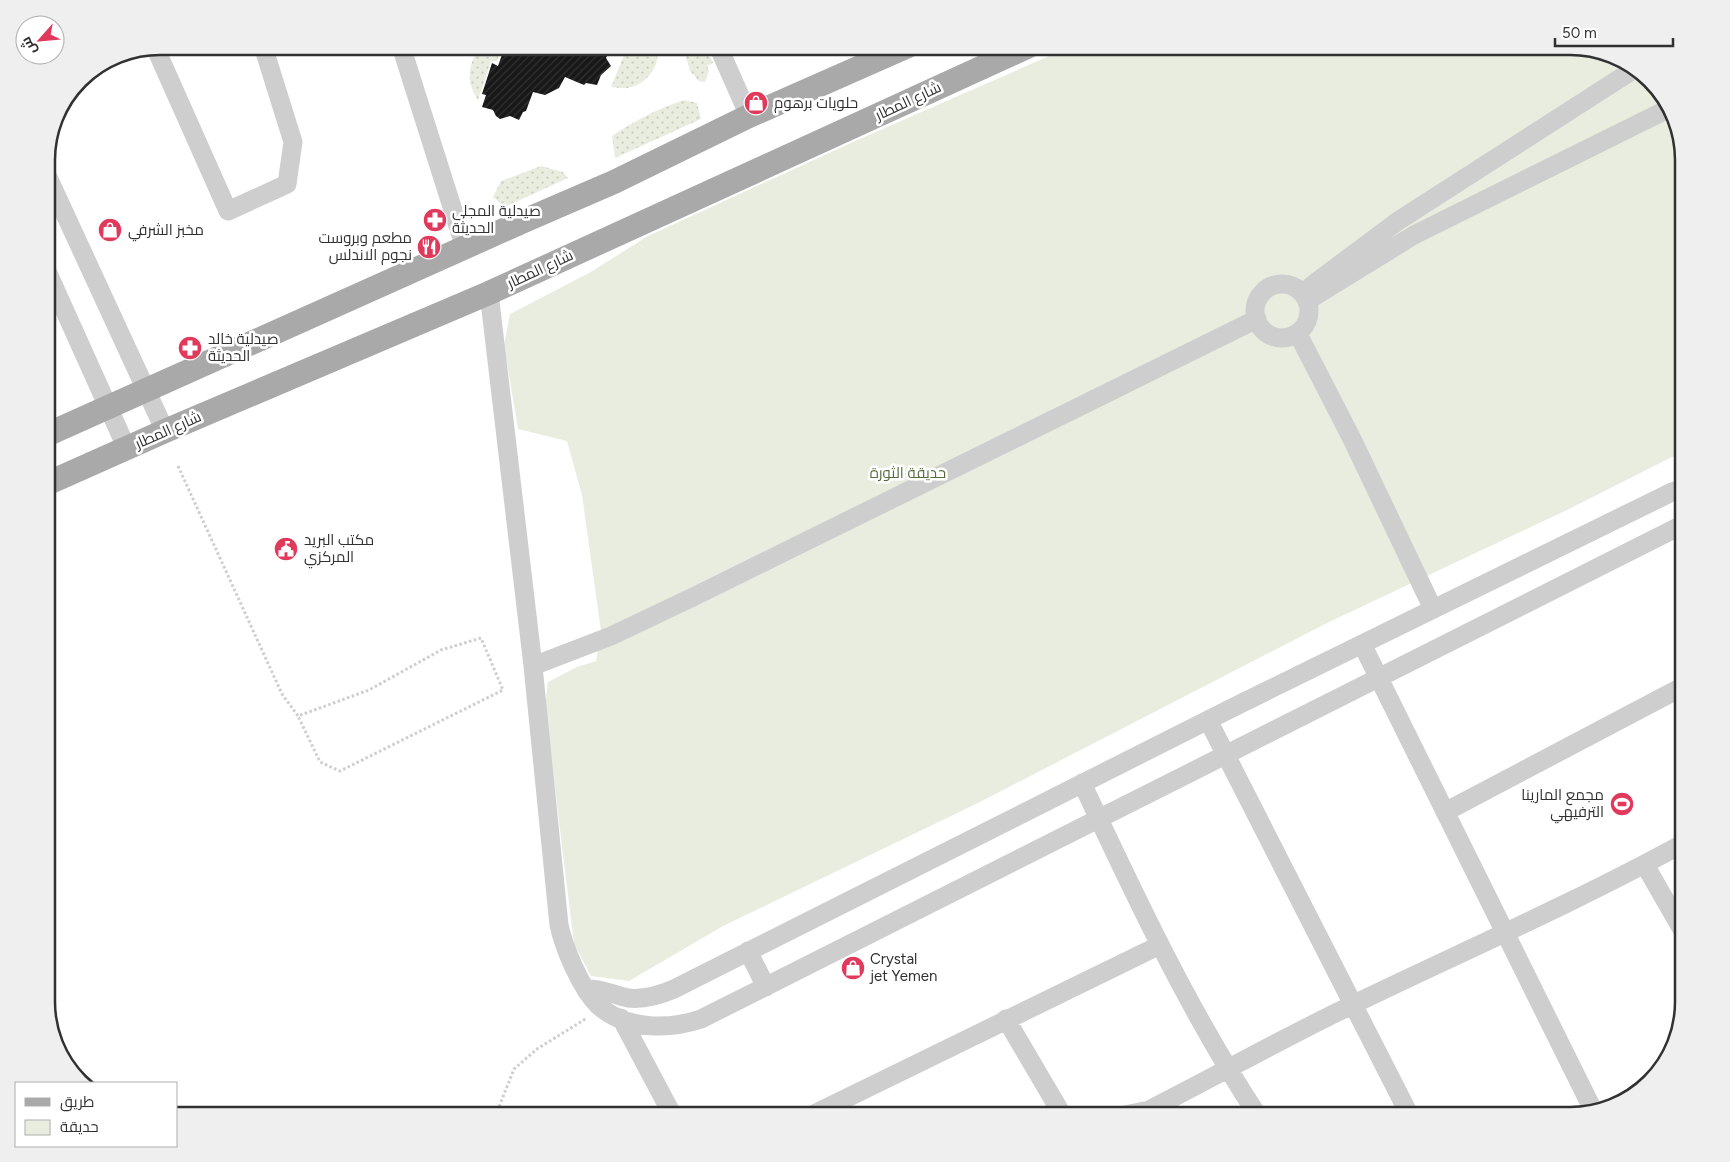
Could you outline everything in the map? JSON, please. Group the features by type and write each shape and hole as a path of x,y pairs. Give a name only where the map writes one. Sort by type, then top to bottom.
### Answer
{"main road":[{"path":"55,431 614,182 749,116 888,55"},
{"name":"شارع المطار","path":"55,480 165,431 489,293 1009,55"}],"street":[{"path":"159,55 228,211 287,184 293,142 266,55"},
{"path":"404,55 465,248"},
{"path":"722,55 749,116"},
{"path":"1305,297 1398,221 1628,73"},
{"path":"1305,297 1414,235 1663,112"},
{"path":"55,193 165,431"},
{"path":"1281,284 1295,287 1305,297 1310,310 1308,320 1298,334 1276,338 1268,334 1261,327 1257,319 1256,308 1258,299 1272,286 1281,284"},
{"path":"55,290 127,449"},
{"path":"489,293 533,666 559,925 569,958 592,999 602,1008 628,1020 652,1026 669,1027 685,1025 701,1019 1100,820 1675,529"},
{"path":"533,666 611,636 692,598 1257,319"},
{"path":"1298,334 1352,440 1433,609"},
{"path":"586,989 599,989 628,998 651,997 674,989 1208,720 1675,491"},
{"path":"1362,644 1590,1105"},
{"path":"1445,812 1675,691"},
{"path":"1208,720 1405,1107"},
{"path":"1082,783 1160,945 1228,1070 1252,1107"},
{"path":"1156,1107 1352,1005 1505,934 1675,848"},
{"path":"1645,864 1675,917"},
{"path":"828,1107 1160,945"},
{"path":"748,951 766,987"},
{"path":"628,1020 639,998"},
{"path":"628,1020 669,1107"},
{"path":"1006,1020 1059,1107"}],"path":[{"path":"178,466 282,694 298,716 320,762 340,771 503,690 481,638 441,650 369,690 298,716"},
{"path":"499,1107 514,1069 537,1049 602,1008"}],"green space":[{"path":"474,55 499,55 497,61 491,61 478,100 470,80"},
{"path":"624,55 658,55 655,67 641,83 627,88 611,87"},
{"path":"686,55 709,55 713,63 707,66 709,71 705,82 699,81 690,71"},
{"name":"حديقة الثورة","path":"1051,55 1570,55 1590,57 1604,61 1634,77 1653,96 1667,120 1674,146 1675,456 1565,511 1327,623 978,803 723,926 629,981 591,976 574,944 545,707 548,682 577,667 596,661 601,631 582,495 567,441 518,429 504,345 510,314 589,273 648,236 853,142"},
{"path":"684,100 697,103 701,119 615,158 612,136 647,115"},
{"path":"541,166 563,172 568,178 505,207 493,197 501,181"}],"building":[{"path":"502,55 608,55 606,58 611,66 601,75 597,85 586,83 584,85 565,77 559,88 545,95 533,92 526,111 523,112 519,120 510,116 500,119 493,110 482,107 486,95 482,94 492,63 498,66"}],"place":[{"name":"حلويات برهوم","path":"756,103"},
{"name":"صيدلية المجلي الحديثة","path":"435,220"},
{"name":"مخبز الشرفي","path":"110,230"},
{"name":"مطعم وبروست نجوم الاندلس","path":"429,247"},
{"name":"صيدلية خالد الحديثة","path":"190,348"},
{"name":"مكتب البريد المركزي","path":"286,549"},
{"name":"مجمع المارينا الترفيهي","path":"1622,804"},
{"name":"Crystal jet Yemen","path":"853,968"}]}
